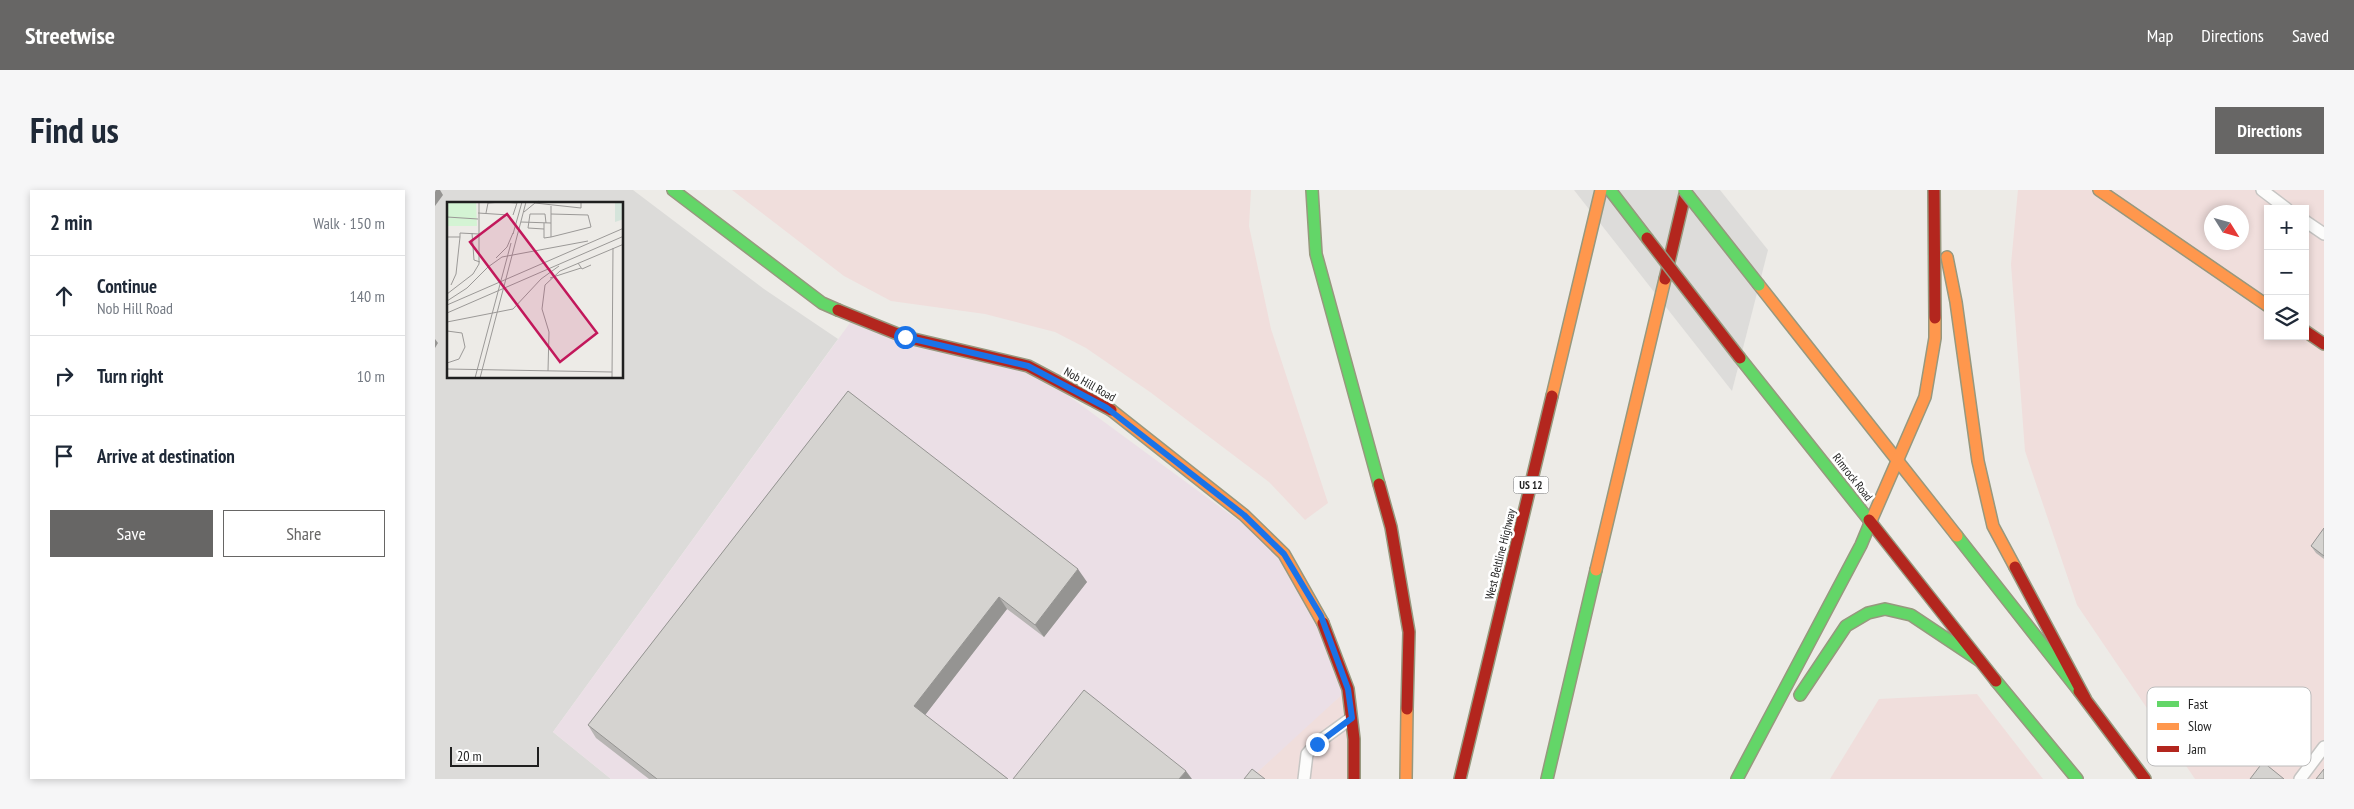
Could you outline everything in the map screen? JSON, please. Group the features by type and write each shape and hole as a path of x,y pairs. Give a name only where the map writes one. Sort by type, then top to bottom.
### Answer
{"main road":[{"name":"Nob Hill Road","path":"673,190 823,303 905,337 1028,366 1115,414 1244,515 1284,554 1321,616 1348,689 1352,718 1354,779"},
{"path":"1312,190 1316,254 1391,527 1409,632 1406,779"},
{"name":"West Beltline Highway","path":"1460,779 1601,190"},
{"name":"Rimrock Road","path":"1610,190 1740,358 1872,522 1980,661 2077,779"},
{"path":"1685,190 2085,698 2145,779"},
{"path":"1547,779 1685,190"},
{"path":"1738,779 1861,546 1925,397 1935,338 1934,190"},
{"path":"1934,190 1955,302 1978,461 1993,526 2085,698"},
{"path":"2099,190 2264,303"},
{"path":"2309,334 2324,344"},
{"path":"1792,708 1846,626 1867,613 1885,609 1911,615 1980,661"},
{"path":"1738,779 1776,733"}],"lane":[{"path":"2262,190 2282,205"},
{"path":"2309,224 2324,234"},
{"path":"1304,779 1307,754 1317,744 1352,718"},
{"path":"2311,764 2324,747"},
{"path":"2300,779 2310,766"}],"shaded area":[{"path":"435,190 633,190 764,289 838,339 553,732 611,779 435,779"},
{"path":"732,190 1251,190 1249,226 1271,329 1328,503 1305,520 1269,482 1150,392 1086,348 1055,332 985,314 891,301 844,276"},
{"path":"2018,190 2324,190 2324,779 2195,779 2186,766 2311,766 2311,687 2147,687 2147,708 2077,605 2025,451 2011,264"},
{"path":"855,316 1028,366 1284,554 1348,689 1250,779 611,779 553,732"},
{"path":"1348,689 1354,779 1250,779 1305,727"},
{"path":"1977,694 2043,779 1830,779 1879,699"}],"pier":[{"path":"1574,190 1720,190 1768,250 1732,391"}],"building":[{"path":"848,391 1078,569 1035,625 999,597 914,706 1008,779 657,779 588,725"},
{"path":"2324,528 2324,556 2311,546"},
{"path":"1084,690 1186,771 1179,779 1013,779"},
{"path":"2260,766 2268,766 2284,779 2250,779"},
{"path":"1252,769 1265,779 1244,779"},
{"path":"2324,769 2324,779 2316,779"}],"traffic: fast":[{"path":"673,190 822,303 838,310"},
{"path":"1312,190 1316,254 1379,484"},
{"path":"1610,190 1647,238"},
{"path":"1684,190 1759,285"},
{"path":"1740,358 1869,520"},
{"path":"1737,779 1861,545 1871,521"},
{"path":"1957,536 2079,691"},
{"path":"1547,779 1596,570"},
{"path":"1800,695 1846,626 1868,613 1885,609 1911,615 1980,661"},
{"path":"1996,681 2077,779"}],"traffic: slow":[{"path":"1552,396 1601,190"},
{"path":"2099,190 2264,303"},
{"path":"1947,257 1956,302 1978,461 1993,526 2015,567"},
{"path":"1596,570 1665,279"},
{"path":"1759,285 1957,536"},
{"path":"1871,521 1925,397 1935,338 1935,318"},
{"path":"1111,410 1244,515 1284,554 1323,623"},
{"path":"1406,779 1407,709"}],"traffic: jam":[{"path":"1665,279 1686,190"},
{"path":"1934,190 1935,318"},
{"path":"1647,238 1740,358"},
{"path":"838,310 905,337 1028,366 1111,410"},
{"path":"2309,334 2324,344"},
{"path":"1460,779 1552,396"},
{"path":"1379,484 1391,527 1409,632 1407,709"},
{"path":"1869,520 1996,681"},
{"path":"2015,567 2085,698"},
{"path":"1323,623 1348,689 1354,739 1354,779"},
{"path":"2079,691 2145,779"}],"route":[{"path":"905,337 1028,366 1107,408 1244,515 1284,554 1321,616 1348,689 1352,718 1317,744"}]}
